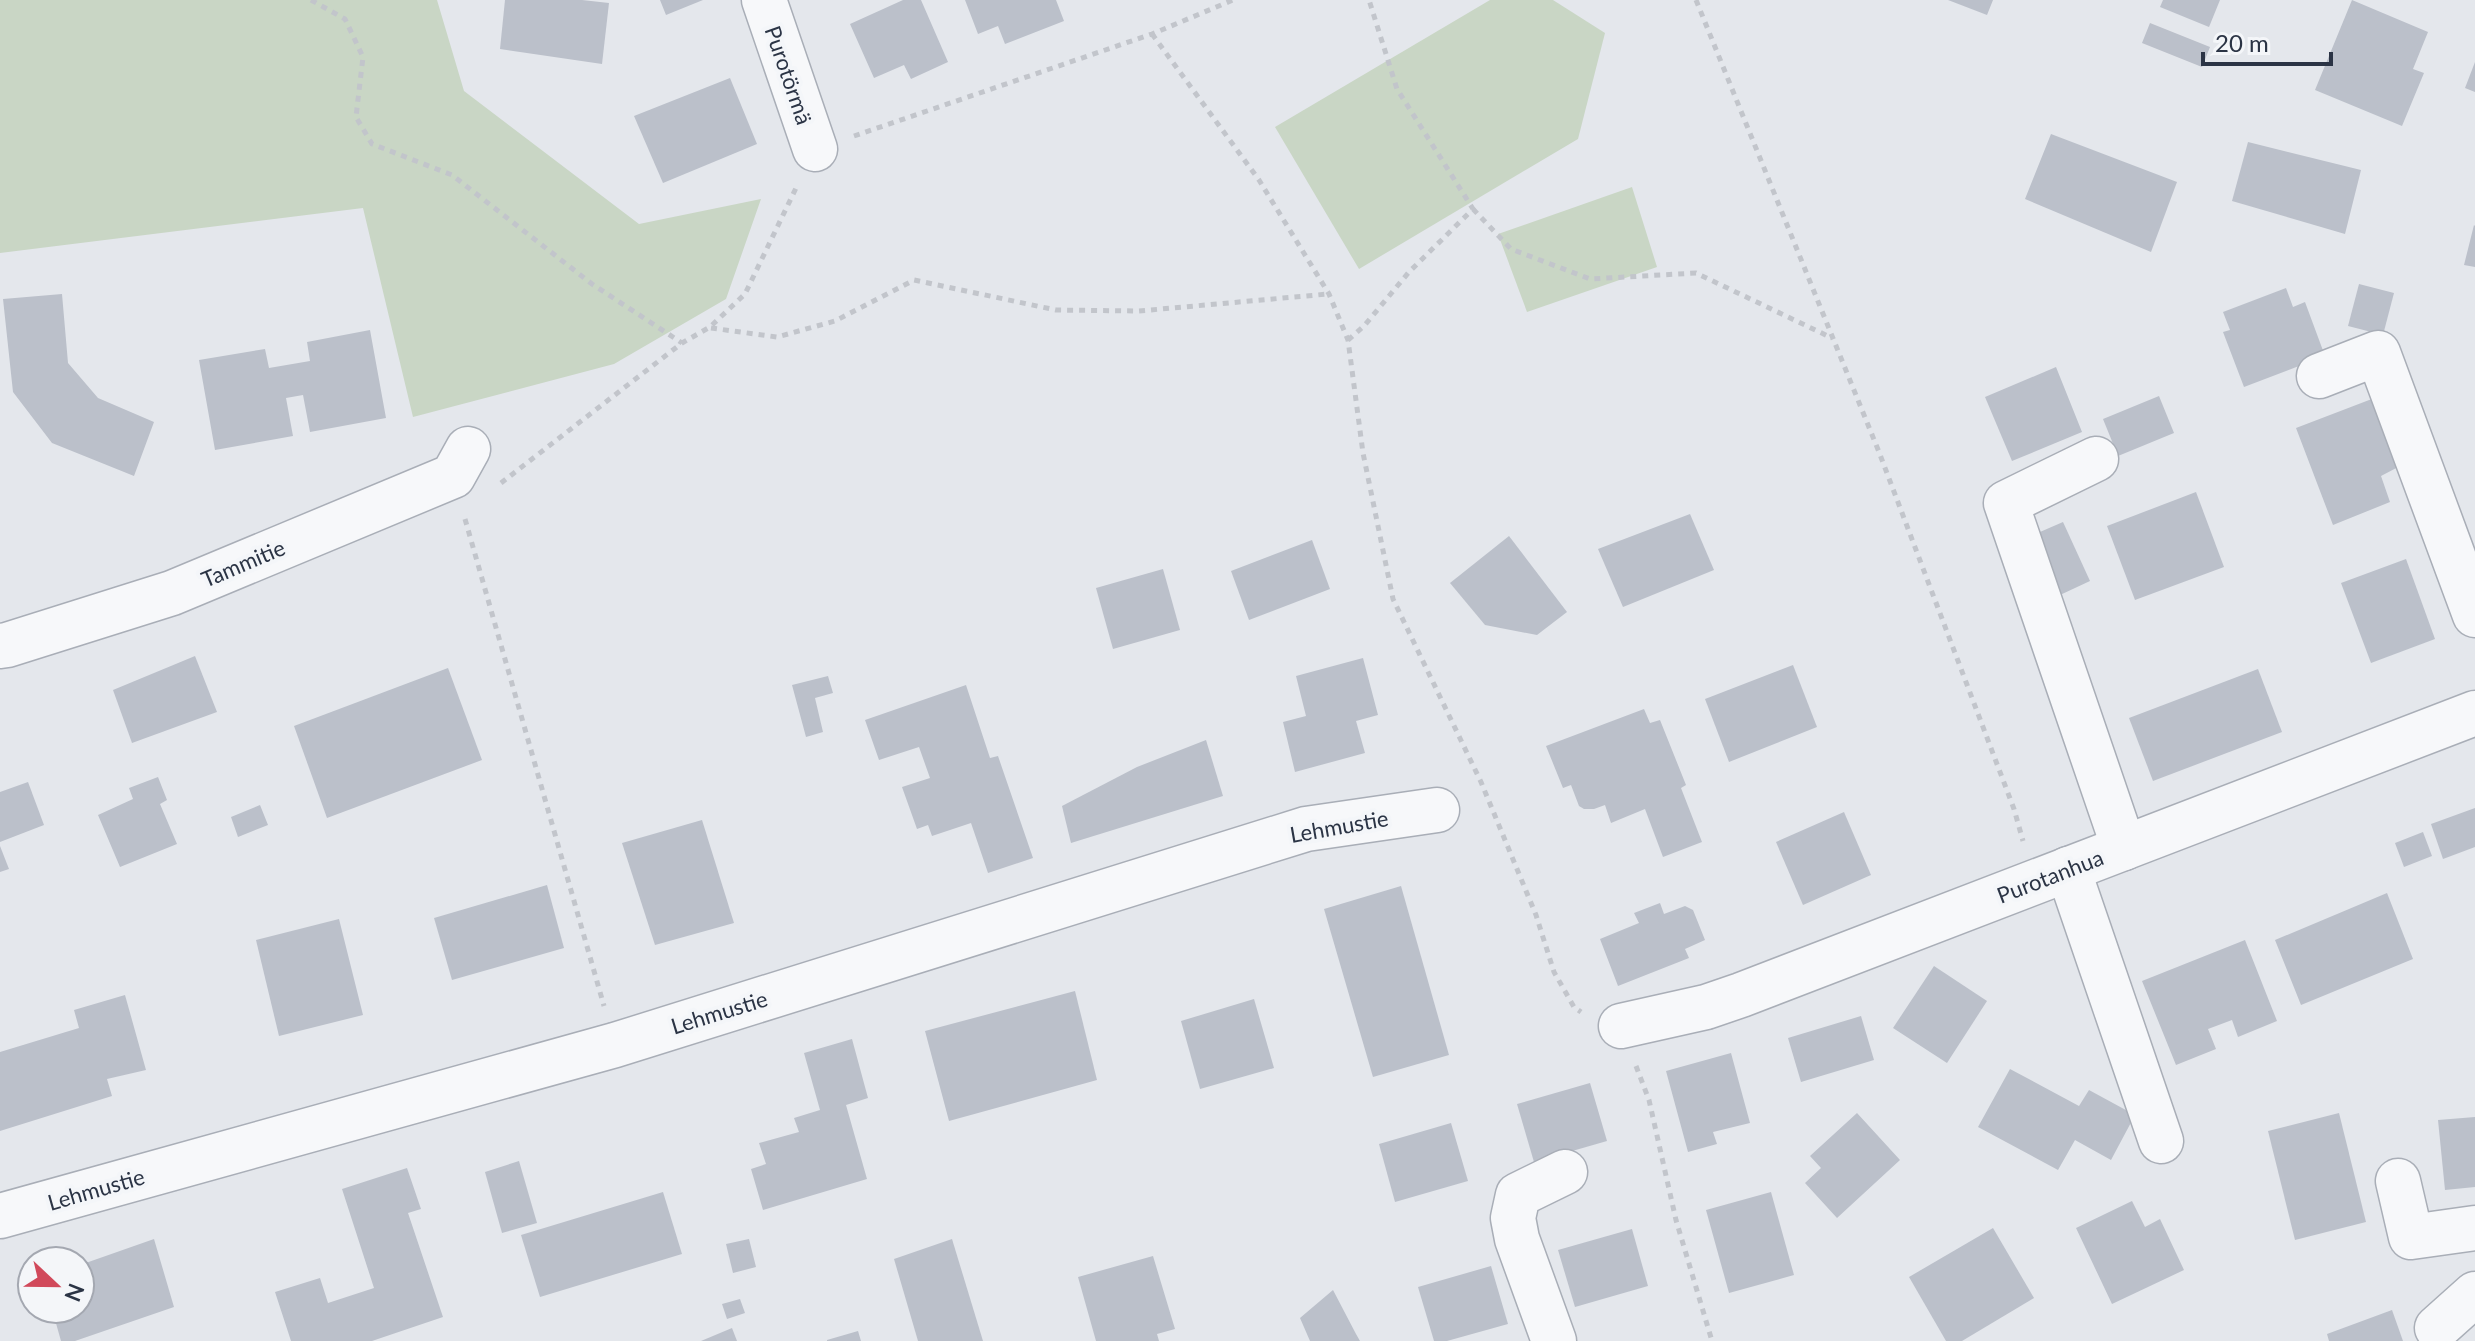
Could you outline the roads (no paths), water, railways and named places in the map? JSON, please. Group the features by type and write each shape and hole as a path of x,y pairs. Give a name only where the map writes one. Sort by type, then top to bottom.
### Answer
{"street":[{"name":"Purotörmä","path":"764,0 815,149"},
{"path":"2319,376 2378,353 2475,615"},
{"path":"2096,459 2006,503 2124,848"},
{"name":"Tammitie","path":"0,646 172,593 471,472"},
{"name":"Purotanhua","path":"1621,1026 1706,1007 1741,995 2475,713"},
{"name":"Lehmustie","path":"0,1216 615,1045 1306,829 1437,810"},
{"path":"2051,876 2161,1141"},
{"path":"1554,1341 1517,1239 1513,1218 1518,1195 1565,1172"},
{"path":"2398,1181 2411,1237 2475,1228"},
{"path":"2437,1328 2475,1294"}]}
